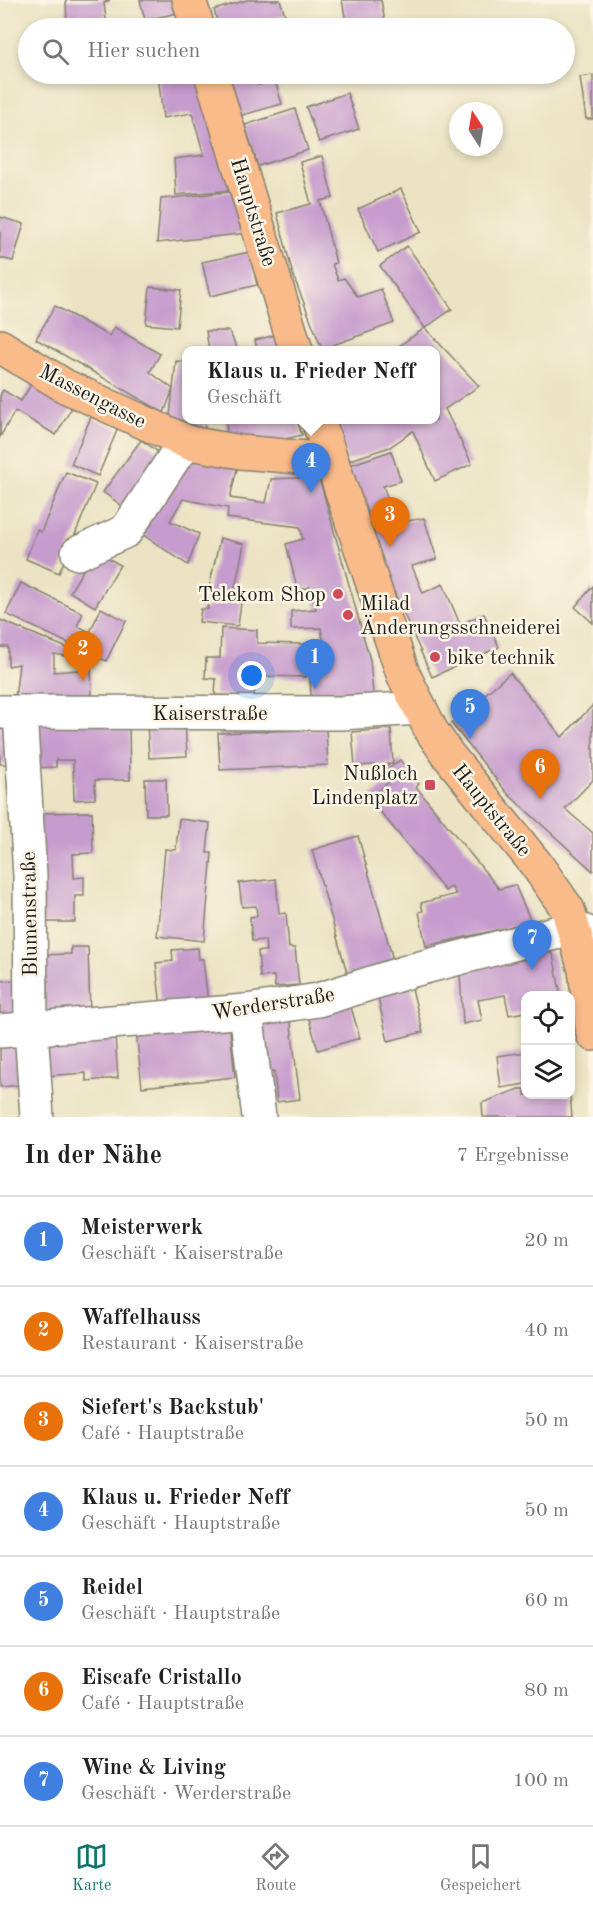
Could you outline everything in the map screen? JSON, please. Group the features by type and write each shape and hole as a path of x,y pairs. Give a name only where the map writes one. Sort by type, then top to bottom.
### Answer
{"main road":[{"path":"189,0 195,18"},
{"name":"Hauptstraße","path":"214,84 294,346"},
{"name":"Massengasse","path":"0,346 65,386 189,443 241,452 330,460"},
{"name":"Hauptstraße","path":"319,424 403,674 431,730 448,755 559,895 584,932 585,970 593,1034"}],"street":[{"path":"78,553 126,531 177,455 189,443"},
{"name":"Kaiserstraße","path":"10,712 341,713 420,708"},
{"name":"Blumenstraße","path":"10,712 30,876 15,1030 37,1117"},
{"name":"Werderstraße","path":"15,1030 246,1011 318,1000 413,970 584,932"},
{"path":"246,1011 259,1117"}],"building":[{"path":"66,0 110,0 104,3 106,18 67,18"},
{"path":"140,0 179,0 183,12 154,18 144,18"},
{"path":"247,0 280,0 285,15 275,18 216,18 214,10"},
{"path":"342,0 381,0 384,18 345,18"},
{"path":"593,75 593,119 586,119 580,77"},
{"path":"159,84 204,84 234,190 176,195 174,159 204,155 192,113 163,118"},
{"path":"230,84 276,84 282,104 239,116"},
{"path":"347,93 359,129 319,142 306,107"},
{"path":"295,109 308,150 258,166 245,125"},
{"path":"322,156 333,198 320,201 336,263 332,264 338,280 344,278 358,297 381,289 394,323 330,346 321,346 293,275 277,213 311,204 300,162"},
{"path":"401,189 421,232 378,252 358,209"},
{"path":"238,191 248,233 157,243 161,199"},
{"path":"0,217 24,224 13,261 0,258"},
{"path":"407,246 452,309 425,328 380,266"},
{"path":"250,252 257,285 210,296 202,262"},
{"path":"150,287 181,290 177,327 146,324"},
{"path":"55,306 109,336 114,327 160,354 150,372 173,389 164,413 36,339"},
{"path":"425,328 479,386 445,409 472,464 435,481 413,431 390,447 347,461 338,424 440,424 440,346 399,346"},
{"path":"206,331 229,331 236,346 208,346"},
{"path":"276,335 279,346 256,346 255,340"},
{"path":"176,361 182,362 182,421 170,416"},
{"path":"35,378 75,402 56,435 15,411 0,437 0,396 3,390 21,401"},
{"path":"91,417 118,428 98,476 71,464"},
{"path":"190,424 204,424 205,430"},
{"path":"226,424 298,424 302,435 263,444 227,438"},
{"path":"141,440 170,460 132,513 103,492"},
{"path":"391,451 401,481 383,486 397,523 424,518 437,559 412,566 423,593 443,584 460,624 484,614 499,647 432,677 368,533 347,466"},
{"path":"179,458 238,465 230,498 266,503 271,479 319,477 370,660 373,694 311,698 310,675 318,675 318,663 327,663 321,628 291,629 291,611 316,609 310,587 298,591 286,544 303,539 300,527 227,518 228,508 183,499 170,521 199,534 188,565 136,530"},
{"path":"66,472 96,484 59,573 26,559 37,530 41,532"},
{"path":"220,538 244,544 234,593 242,595 238,626 199,622 201,609 208,609 207,597"},
{"path":"95,550 120,565 95,607 70,592"},
{"path":"21,583 83,613 77,626 90,632 101,608 126,621 106,661 6,614"},
{"path":"593,586 593,623 575,607"},
{"path":"0,620 72,650 70,657 54,654 54,672 91,669 92,696 15,698 19,664 8,666 8,647 0,647"},
{"path":"221,628 257,630 257,643 306,644 306,677 256,676 254,696 215,695 216,679 205,678 206,658 220,658"},
{"path":"510,673 562,737 593,705 593,780 565,809 593,833 593,871 508,794 451,723"},
{"path":"129,721 130,780 95,780 95,799 74,800 73,760 56,760 56,767 33,768 32,723"},
{"path":"185,721 187,756 149,758 147,723"},
{"path":"9,722 10,764 0,764 0,723"},
{"path":"326,729 328,765 220,770 218,733"},
{"path":"391,729 393,764 355,766 352,732"},
{"path":"400,760 419,784 416,787 499,889 515,885 531,922 426,946 419,912 423,911 421,903 456,894 451,887 445,891 369,798 395,777 388,769"},
{"path":"145,779 166,779 167,815 146,815"},
{"path":"92,812 93,853 73,854 74,878 84,877 84,896 75,896 75,922 37,922 35,813"},
{"path":"179,819 210,823 207,853 212,853 204,941 157,936 165,849 176,850"},
{"path":"358,836 394,963 348,976 312,850"},
{"path":"276,879 279,914 286,913 289,948 295,948 299,985 275,987 274,976 260,977 258,951 266,951 265,940 252,941 250,917 257,916 256,906 242,907 239,883"},
{"path":"71,947 88,947 90,1014 39,1016 38,955 71,954"},
{"path":"198,948 199,959 203,959 208,1003 161,1008 156,963 173,961 172,950"},
{"path":"545,950 553,954 560,991 521,991 521,1013 509,1015 505,995 478,1000 482,1020 463,1024 460,974"},
{"path":"16,980 18,1019 0,1020 0,981"},
{"path":"411,985 423,1032 388,1041 377,994"},
{"path":"349,1000 360,1038 318,1050 307,1012"},
{"path":"290,1017 300,1099 277,1102 274,1071 262,1072 255,1021"},
{"path":"229,1021 235,1077 142,1087 136,1031"},
{"path":"115,1035 118,1078 86,1081 86,1073 44,1076 41,1040"},
{"path":"18,1039 23,1085 0,1087 0,1041"},
{"path":"521,1053 521,1085 501,1088 497,1056"},
{"path":"521,1089 521,1099 570,1099 572,1117 483,1117 482,1103"}],"place":[{"name":"Klaus u. Frieder Neff","path":"311,493"},
{"name":"Siefert's Backstub'","path":"390,547"},
{"name":"Telekom Shop","path":"338,594"},
{"name":"Milad Änderungsschneiderei","path":"348,615"},
{"name":"bike technik","path":"435,657"},
{"name":"Waffelhauss","path":"83,681"},
{"name":"Meisterwerk","path":"315,689"},
{"name":"Reidel","path":"470,739"},
{"name":"Nußloch Lindenplatz","path":"430,785"},
{"name":"Eiscafe Cristallo","path":"540,799"},
{"name":"Wine & Living","path":"532,970"}]}
